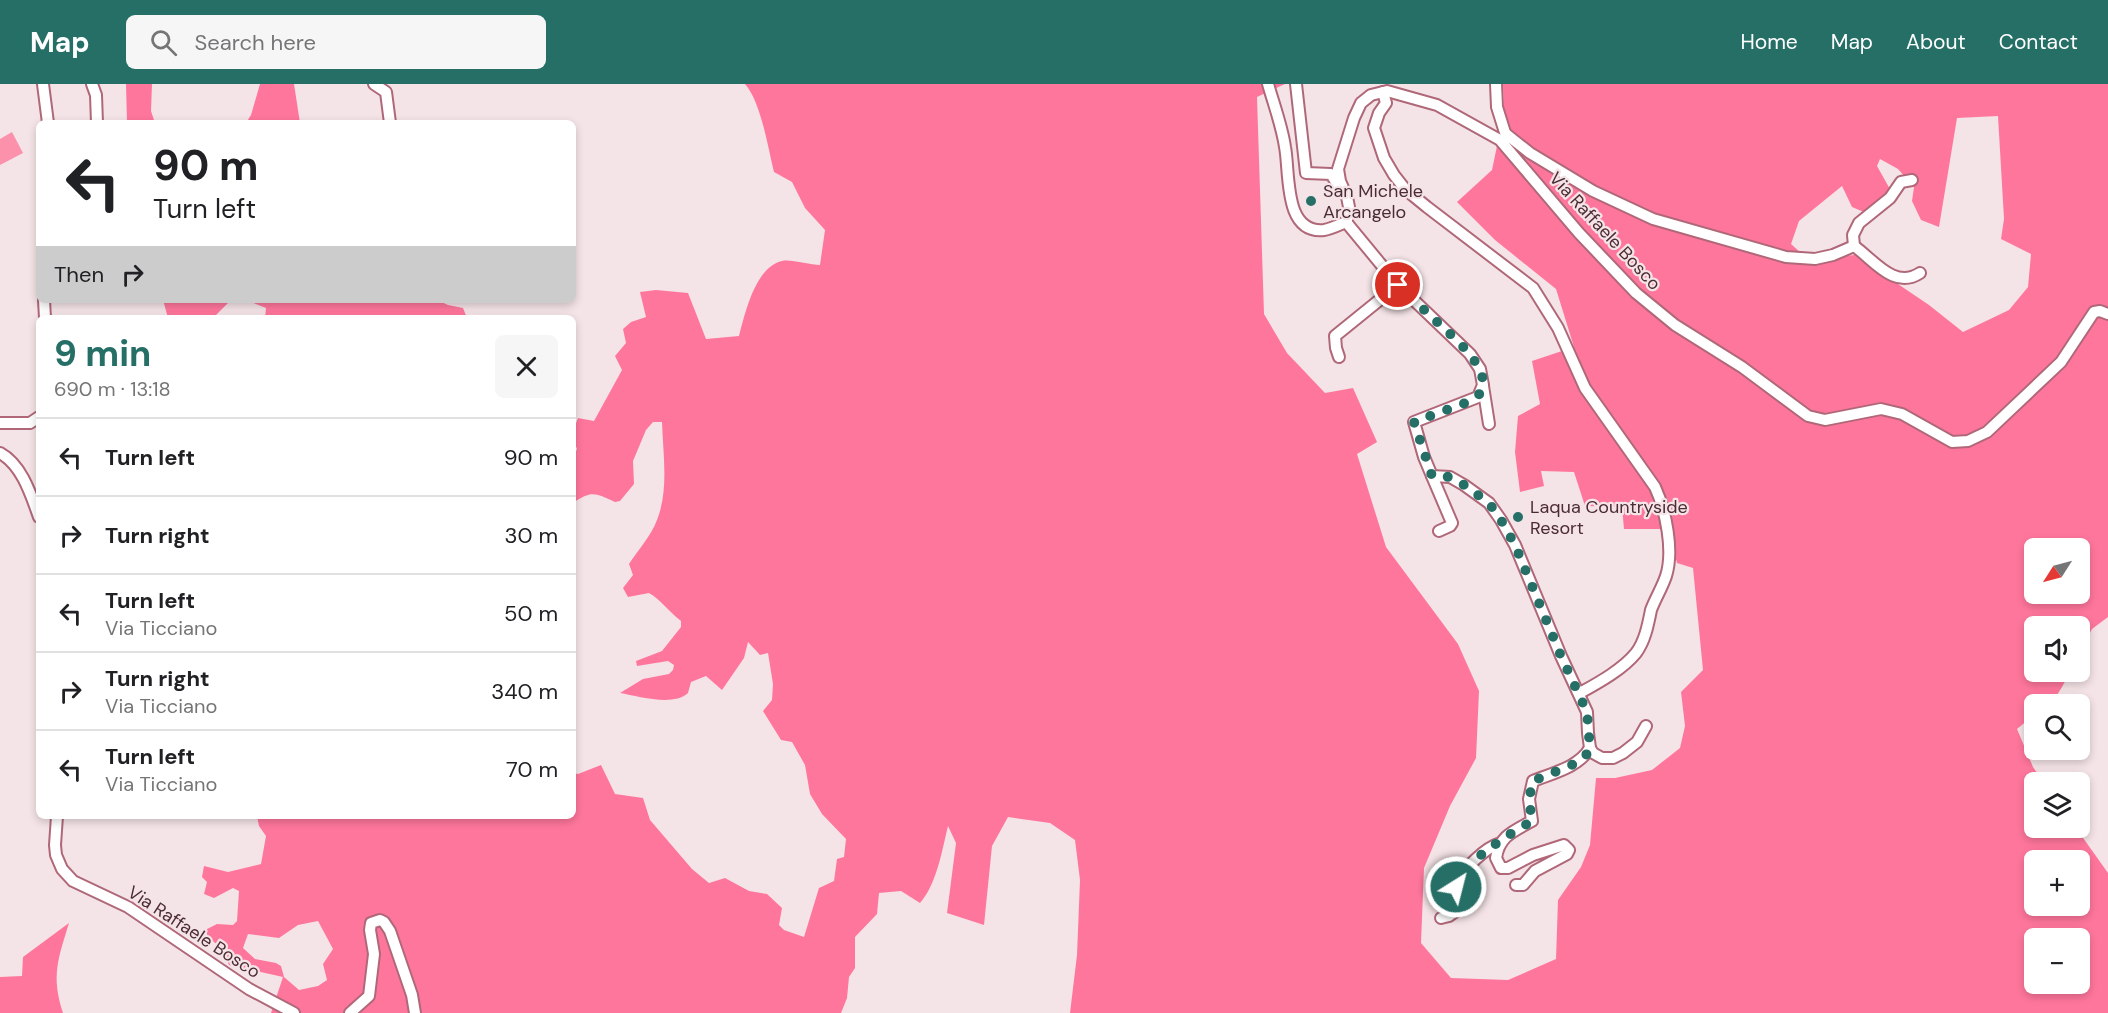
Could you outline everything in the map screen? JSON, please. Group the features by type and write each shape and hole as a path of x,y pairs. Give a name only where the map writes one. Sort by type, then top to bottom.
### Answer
{"street":[{"path":"43,84 48,120"},
{"path":"92,84 96,95 97,120"},
{"path":"375,84 386,92 390,120"},
{"path":"1268,84 1285,145 1288,189 1294,211 1304,225 1315,230 1326,230 1346,222 1350,212 1338,169 1361,103 1371,95 1383,92 1386,103 1379,113 1374,128 1384,158 1394,175 1419,201 1533,288 1558,328 1585,388 1655,487 1662,503 1669,558 1666,575 1652,608 1647,630 1636,653 1580,693"},
{"path":"1296,84 1306,172 1331,174 1342,197 1347,197"},
{"path":"1496,84 1497,107 1506,134 1507,147"},
{"name":"Via Raffaele Bosco","path":"1383,92 1387,91 1437,105 1500,140 1579,233 1636,293 1675,325 1742,367 1808,416 1825,420 1881,409 1902,414 1952,442 1968,441 1987,432 2061,362 2094,312 2100,311 2108,314"},
{"path":"1506,134 1530,153 1593,191 1653,219 1786,257 1815,259 1833,255 1854,246"},
{"path":"1912,180 1901,183 1890,198 1859,223 1852,235 1854,246 1890,276 1912,278 1920,273"},
{"path":"1346,222 1398,285 1470,354 1480,369 1489,424"},
{"path":"1340,357 1336,348 1335,336 1398,285"},
{"path":"1438,531 1452,523 1432,476 1414,422 1471,401 1478,397 1483,385"},
{"path":"0,423 30,423 36,419"},
{"path":"0,453 11,461 22,477 36,509"},
{"path":"1432,476 1450,477 1464,485 1489,503 1501,520 1515,545 1561,656 1580,693 1587,712 1590,748 1593,753 1602,758 1613,758 1637,742 1646,726"},
{"path":"1441,918 1449,916 1463,906 1456,887 1457,879 1482,853 1532,821 1529,799 1533,781 1574,764 1585,757 1590,748"},
{"name":"Via Raffaele Bosco","path":"57,819 56,855 62,869 73,881 128,907 249,989 294,1013"},
{"path":"1498,844 1496,858 1501,868 1508,868 1533,855 1564,845 1569,850 1567,854 1535,871 1523,885 1516,885"},
{"path":"350,1013 369,996 374,954 371,923 380,920 390,931 412,995 415,1013"}],"shaded area":[{"path":"126,84 152,84 151,111 154,120 127,120"},
{"path":"260,84 294,84 300,120 248,120"},
{"path":"745,84 1285,84 1257,97 1264,314 1287,353 1325,393 1353,388 1377,442 1357,454 1386,547 1458,644 1479,691 1476,758 1450,806 1424,868 1421,943 1451,978 1508,980 1556,959 1558,900 1581,867 1590,845 1596,778 1615,778 1652,770 1680,748 1685,726 1681,692 1703,670 1693,568 1677,563 1668,529 1624,529 1622,507 1585,506 1574,472 1541,471 1544,486 1520,492 1515,452 1518,416 1540,404 1532,361 1574,347 1556,289 1495,240 1457,202 1492,170 1504,112 1503,84 2108,84 2108,617 2090,633 2090,616 2024,616 2024,682 2064,682 2057,694 2024,694 2024,723 2017,729 2024,746 2024,760 2030,760 2036,772 2024,772 2024,838 2083,838 2108,873 2108,1013 1070,1013 1077,955 1080,880 1075,840 1050,823 1008,817 992,846 984,925 947,913 956,843 948,826 935,877 920,903 901,891 879,893 877,914 855,937 855,968 849,977 847,998 841,1013 271,1013 283,977 229,965 221,945 215,943 207,935 207,929 217,924 233,925 237,921 239,891 233,888 214,898 204,894 207,882 202,877 204,866 228,872 261,864 266,836 259,826 258,819 576,819 576,774 601,765 615,794 643,798 650,820 692,869 709,883 725,878 749,891 767,894 782,908 779,925 784,930 804,937 819,888 834,881 837,859 844,857 846,839 822,814 810,794 805,765 792,742 781,740 763,711 772,700 773,684 768,653 760,655 748,642 744,658 722,690 706,676 691,682 688,693 674,699 655,699 620,693 643,679 669,674 673,670 674,665 668,661 637,666 636,661 662,651 681,627 681,621 649,593 628,597 623,588 633,575 629,564 651,532 661,508 664,472 662,422 653,422 646,430 633,461 634,484 620,501 615,502 594,494 576,501 576,423 578,418 594,421 622,370 615,356 626,343 623,329 631,322 646,317 640,292 656,290 688,293 706,339 739,336 753,292 765,272 782,261 820,265 825,230 805,208 792,182 774,172 763,126 751,92","holes":["1998,116 2004,219 2001,239 2031,254 2028,287 2009,310 1963,332 1929,305 1855,255 1812,263 1791,244 1799,221 1842,186 1852,207 1866,213 1891,191 1877,166 1880,159 1898,169 1914,187 1912,201 1921,220 1939,227 1957,118","318,921 333,949 323,964 327,980 318,986 299,990 284,977 281,966 255,959 243,948 248,934 279,938 298,925"]},
{"path":"12,132 23,153 0,165 0,139"},
{"path":"164,303 228,303 216,315 167,315"},
{"path":"254,303 444,303 463,308 466,315 265,315 266,308"},
{"path":"69,923 57,968 57,988 63,1013 0,1013 0,977 22,976 23,957"}],"place":[{"name":"San Michele Arcangelo","path":"1311,201"},
{"name":"Laqua Countryside Resort","path":"1518,517"}],"route":[{"path":"1398,285 1470,354 1480,369 1483,385 1478,397 1471,401 1414,422 1432,476 1450,477 1464,485 1489,503 1501,520 1515,545 1587,712 1590,748 1585,757 1533,781 1530,785 1529,799 1532,821 1523,824 1498,844 1482,853 1461,873 1455,882 1456,887"}]}
